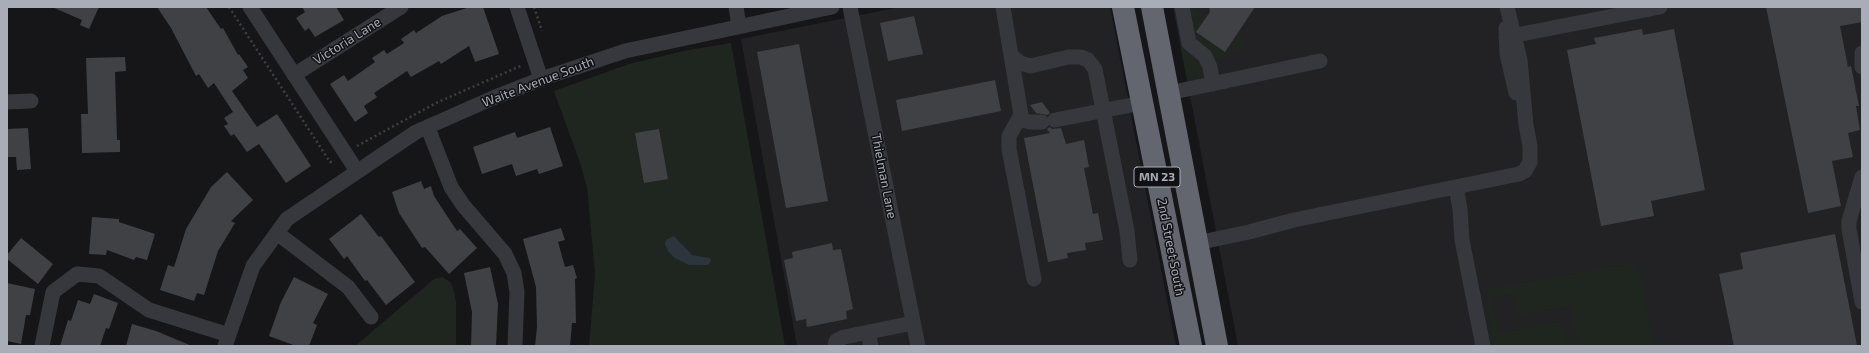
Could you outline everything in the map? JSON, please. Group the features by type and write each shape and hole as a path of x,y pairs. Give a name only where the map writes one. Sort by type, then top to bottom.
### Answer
{"highway":[{"name":"2nd Street South","path":"1123,7 1191,346"},
{"name":"2nd Street South","path":"1152,7 1217,346"}],"street":[{"path":"250,7 357,171"},
{"name":"Victoria Lane","path":"294,75 401,7"},
{"path":"517,7 534,62 541,79"},
{"path":"736,7 739,26"},
{"name":"Waite Avenue South","path":"227,340 253,266 287,219 416,132 493,98 541,79 625,51 832,7"},
{"name":"Thielman Lane","path":"850,7 918,346"},
{"path":"1003,7 1021,108 1020,119 1009,136 1008,142 1034,279"},
{"path":"1182,7 1189,43 1205,56 1210,68 1213,84"},
{"path":"1197,242 1249,232 1294,220 1519,174 1525,171 1530,162 1522,75 1510,36 1507,7"},
{"path":"1510,36 1660,7"},
{"path":"1862,53 1862,66"},
{"path":"1011,55 1020,63 1031,66 1075,57 1088,60 1095,69 1130,260"},
{"path":"1169,93 1320,61"},
{"path":"7,102 31,101"},
{"path":"1020,119 1029,122 1049,121 1142,103"},
{"path":"428,128 451,187 463,205 505,254 514,273 517,292 515,346"},
{"path":"1862,177 1849,221 1849,229 1862,302"},
{"path":"1456,187 1460,209 1462,240 1484,346"},
{"path":"277,233 343,283 371,317"},
{"path":"42,346 53,292 77,274 99,276 149,310 227,340"},
{"path":"835,346 836,341 844,337 870,339 913,323"}],"path":[{"path":"229,7 330,162 438,102 497,76 534,62"},
{"path":"534,7 542,34"}],"shaded area":[{"path":"900,7 1110,7 1176,346 797,346 741,39"},
{"path":"1173,7 1862,7 1862,346 1238,346"},
{"path":"1190,7 1207,16 1196,32 1225,52 1224,57 1215,59 1195,43 1187,11"},
{"path":"1241,33 1245,49 1228,53"},
{"path":"731,43 785,346 589,346 595,274 587,187 554,91 629,64 688,50"},
{"path":"1180,44 1196,55 1202,66 1204,75 1187,79"},
{"path":"674,236 692,255 710,258 711,261 708,265 689,265 675,258 668,251 665,244 666,240"},
{"path":"1632,263 1638,264 1654,346 1578,346 1570,306 1518,316 1513,294 1492,299 1499,333 1556,321 1563,329 1567,346 1494,346 1485,296 1488,289"},
{"path":"442,277 450,282 454,290 456,303 456,346 355,346 434,279"}],"building":[{"path":"52,7 99,7 89,29 80,25 82,20"},
{"path":"157,7 206,7 221,29 223,28 238,55 239,54 248,67 243,70 248,78 232,91 257,127 277,114 311,166 286,183 259,144 247,152 234,134 231,136 224,126 228,124 224,118 233,112 214,83 208,88 199,74 196,76 171,28"},
{"path":"302,7 336,7 344,20 315,37 309,28 305,31 296,18 305,12"},
{"path":"470,7 483,7 499,54 475,62 469,46 441,64 439,61 411,77 407,71 374,93 377,97 364,106 368,113 355,122 330,84 344,75 348,81 375,62 372,58 384,50 387,54 404,43 401,39 414,30 416,33 442,16"},
{"path":"1209,7 1255,7 1225,52 1196,32 1210,12"},
{"path":"1766,7 1862,7 1862,22 1840,26 1848,67 1851,66 1859,106 1856,106 1860,130 1848,133 1853,157 1832,161 1841,206 1808,213"},
{"path":"914,16 923,54 888,61 880,23"},
{"path":"1642,29 1643,35 1674,29 1705,190 1651,201 1654,216 1601,226 1567,50 1596,44 1594,38"},
{"path":"799,44 828,201 786,208 757,52"},
{"path":"125,57 126,71 115,72 117,140 120,140 120,152 82,153 81,114 88,114 86,58"},
{"path":"995,80 1001,111 902,131 896,100"},
{"path":"1042,102 1050,113 1048,115 1036,113 1030,105"},
{"path":"550,127 563,166 539,174 537,169 516,176 512,164 482,174 473,147 515,132 517,138"},
{"path":"1050,127 1052,129 1061,128 1066,144 1084,140 1089,167 1084,168 1093,214 1098,213 1103,240 1085,243 1086,250 1067,253 1068,258 1048,262 1024,138 1050,133 1047,129"},
{"path":"28,128 31,169 17,170 16,157 7,157 7,129"},
{"path":"659,129 668,179 644,183 635,133"},
{"path":"227,172 253,200 231,221 235,223 218,251 204,295 197,293 194,301 160,290 168,265 174,267 186,229 211,187"},
{"path":"421,181 424,189 431,186 434,196 457,231 460,229 477,248 449,274 425,247 422,248 399,213 392,192"},
{"path":"361,214 379,237 381,236 415,282 386,305 367,280 365,281 347,256 344,259 329,239"},
{"path":"92,217 119,219 119,222 155,234 147,260 136,257 134,260 107,250 106,255 89,254"},
{"path":"561,228 565,240 558,242 565,267 573,265 577,278 575,279 576,323 572,323 570,346 535,346 537,327 536,287 523,239"},
{"path":"1835,234 1857,346 1734,346 1719,274 1743,269 1740,253"},
{"path":"21,238 53,264 38,284 7,259 7,255"},
{"path":"832,243 833,250 841,249 853,309 846,311 847,319 807,327 806,319 796,321 784,260 793,258 792,252"},
{"path":"490,267 498,304 496,346 471,346 472,312 464,273"},
{"path":"294,277 328,294 313,323 317,325 309,346 296,346 269,336 281,302"},
{"path":"7,283 35,289 30,315 26,315 21,344 7,341"},
{"path":"94,294 118,303 109,329 106,328 100,346 60,346 68,320 71,321 78,300 90,304"},
{"path":"132,324 156,331 192,346 126,346"}]}
